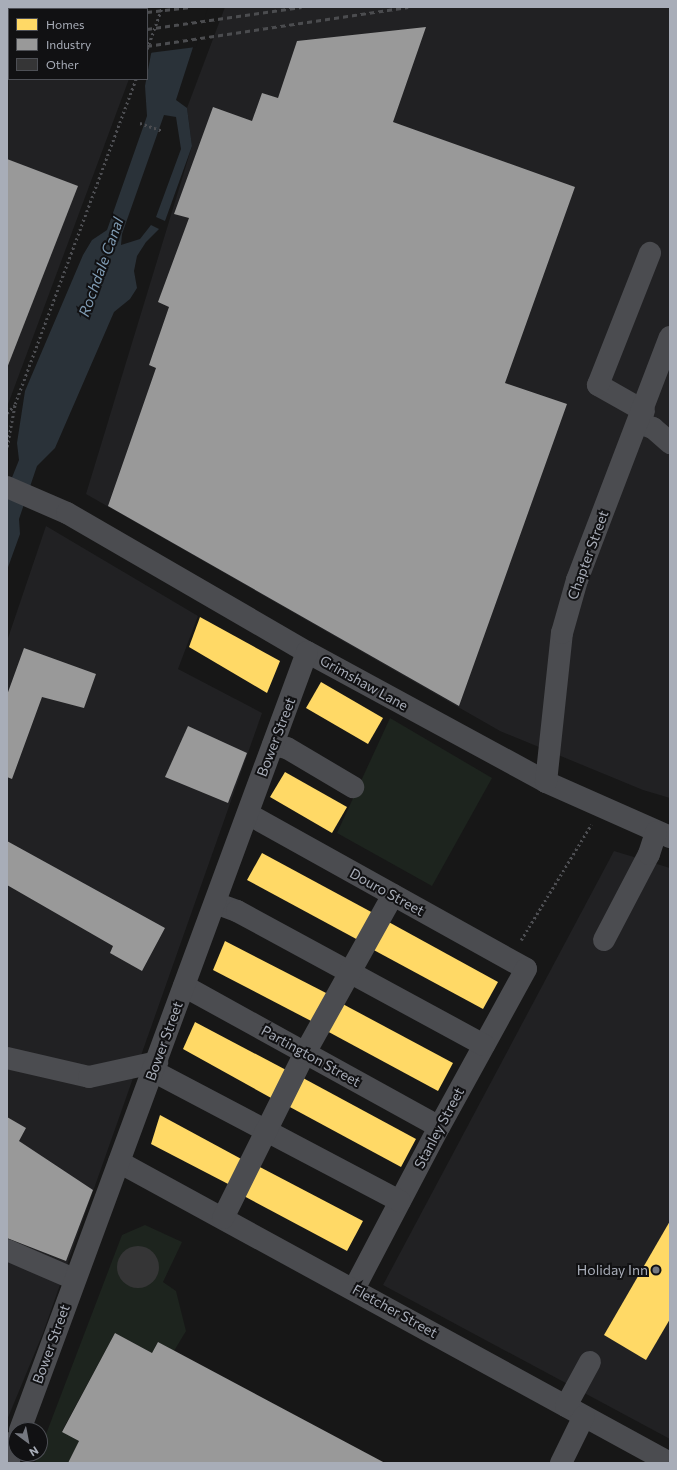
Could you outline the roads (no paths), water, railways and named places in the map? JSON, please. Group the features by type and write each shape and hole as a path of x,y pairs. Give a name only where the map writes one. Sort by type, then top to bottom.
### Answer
{"street":[{"path":"650,253 598,385 641,417 670,443"},
{"name":"Chapter Street","path":"546,782 564,626 577,580 641,417 670,337"},
{"name":"Grimshaw Lane","path":"7,487 67,513 307,652 546,782 603,805 663,834"},
{"name":"Bower Street","path":"23,1422 74,1279 155,1067 307,652"},
{"path":"273,745 287,748 353,787"},
{"name":"Douro Street","path":"248,814 518,964"},
{"path":"604,940 649,854 663,834"},
{"path":"223,1218 305,1053 393,895"},
{"path":"214,903 237,911 484,1045"},
{"name":"Stanley Street","path":"354,1289 484,1045 518,964"},
{"name":"Partington Street","path":"184,986 439,1127"},
{"path":"7,1058 89,1077 155,1067 266,1130 400,1202"},
{"name":"Fletcher Street","path":"119,1162 670,1462"},
{"path":"7,1250 74,1279"},
{"path":"561,1463 590,1362"}],"water":[{"name":"Rochdale Canal","path":"167,7 206,7 176,100 187,108 192,146 165,221 156,217 181,149 176,117 164,115 122,234 121,245 140,239 151,225 159,229 146,242 137,256 134,271 137,288 130,299 114,312 55,448 37,466 19,519 20,534 7,570 7,490 19,460 17,443 25,391 83,255 92,240 107,230 147,116 145,86 146,80 148,80 151,54"}],"railway":[{"path":"72,8 78,7"},
{"path":"148,12 191,7"},
{"path":"148,29 301,7"},
{"path":"148,46 408,7"}],"place":[{"name":"Holiday Inn","path":"656,1270"}]}
